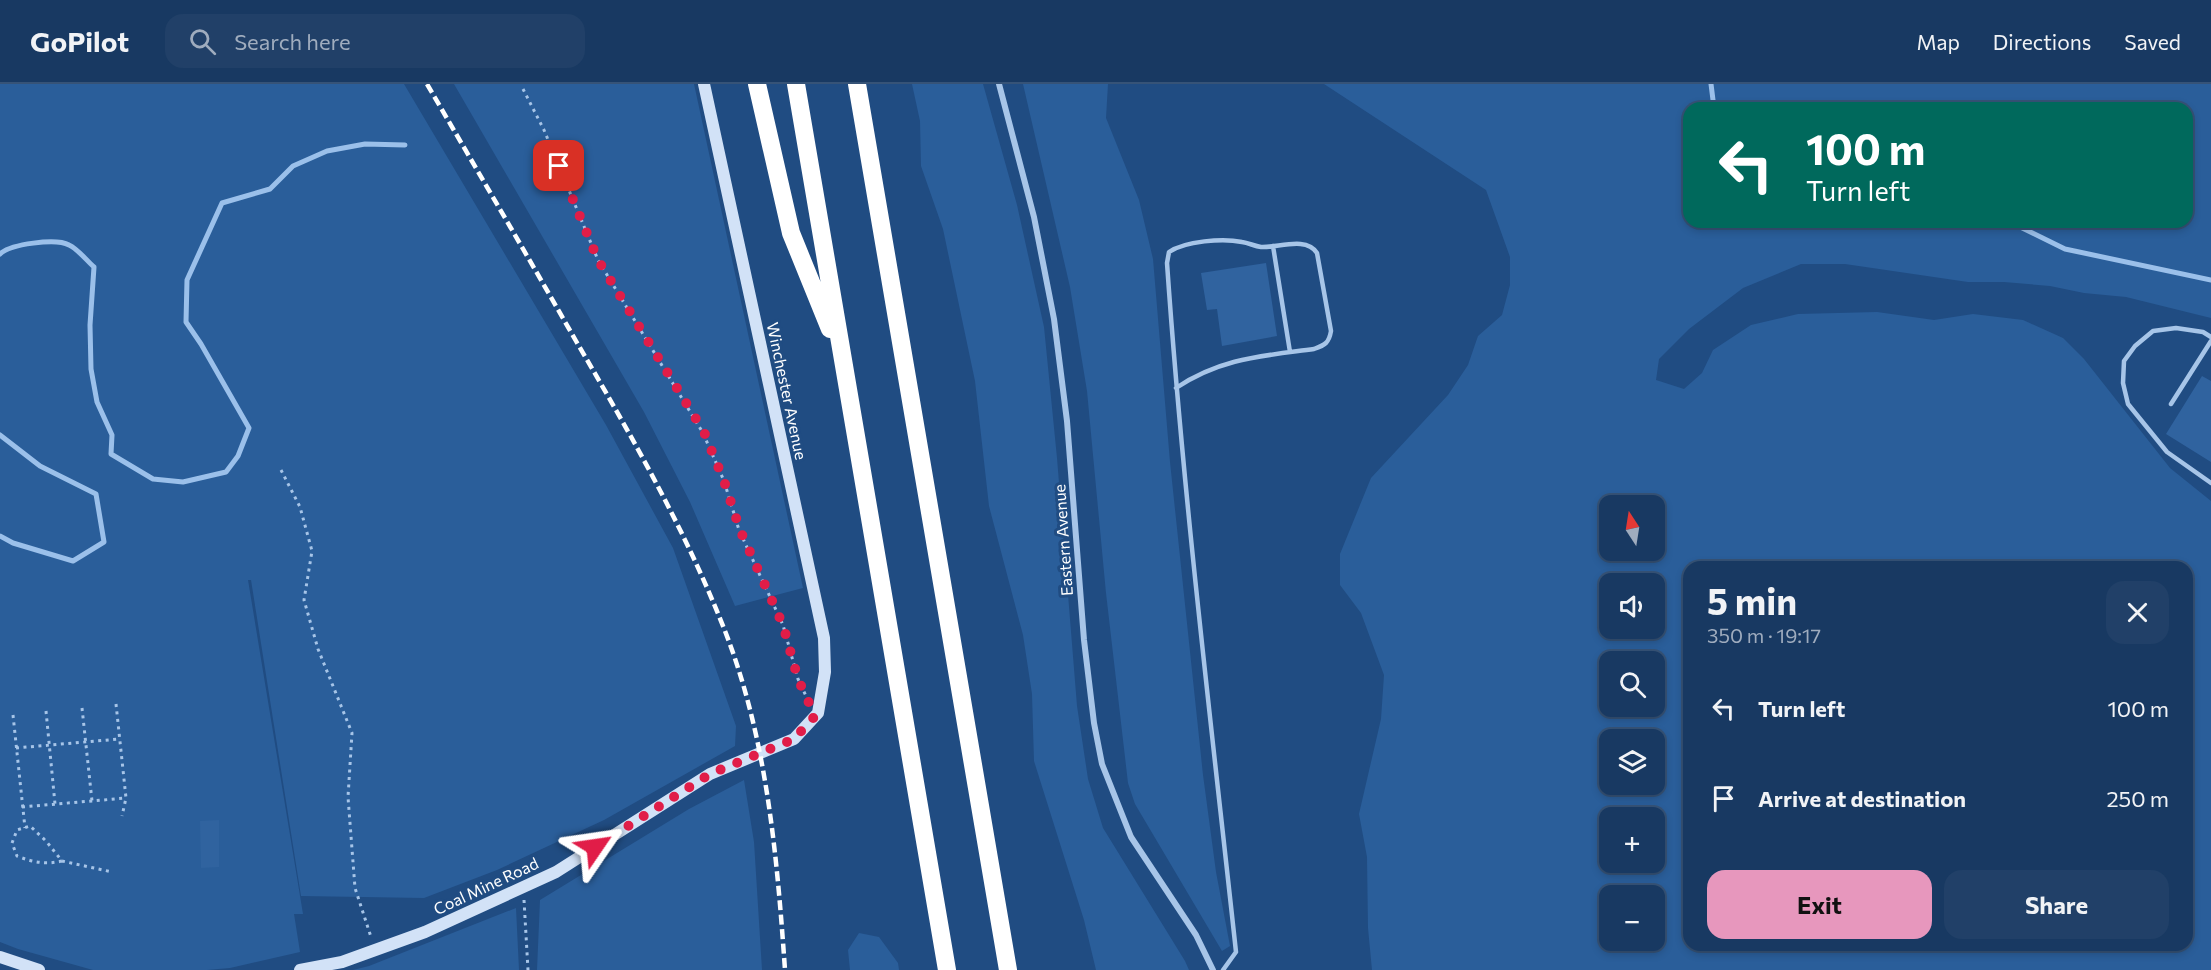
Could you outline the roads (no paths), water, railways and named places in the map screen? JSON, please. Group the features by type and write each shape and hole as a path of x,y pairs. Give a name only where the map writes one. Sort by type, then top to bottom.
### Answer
{"highway":[{"path":"757,84 791,233 843,361"},
{"path":"796,84 947,970"},
{"path":"858,84 1008,970"}],"street":[{"name":"Winchester Avenue","path":"704,84 824,638 825,672 817,711"},
{"name":"Eastern Avenue","path":"999,84 1034,217 1054,319 1068,421 1084,640 1094,723 1102,764 1131,837 1196,935 1213,970"},
{"name":"Coal Mine Road","path":"300,970 342,962 425,932 556,872 710,774 794,739 817,711"},
{"path":"0,957 39,970"}],"lane":[{"path":"1176,388 1218,365 1326,345 1331,331 1317,253 1313,247 1304,243 1259,247 1228,241 1192,243 1169,252 1167,263 1176,388 1236,952 1223,970"},
{"path":"1274,246 1290,352"},
{"path":"2171,404 2211,339 2203,332 2176,328 2153,331 2135,346 2124,361 2123,383 2128,404 2167,452 2211,483"}],"waterway":[{"path":"1711,84 1713,102"},
{"path":"0,254 5,250 23,245 44,242 63,243 76,249 94,267 90,325 91,369 97,402 112,435 111,454 153,479 183,482 226,472 238,456 249,428 186,322 187,280 222,203 270,189 293,166 327,151 365,144 405,145"},
{"path":"2022,228 2065,249 2211,280"},
{"path":"0,435 40,466 96,494 104,542 73,561 13,543 0,536"}],"railway":[{"path":"427,84 637,447 693,556 725,631 751,714 768,798 785,970"}]}
